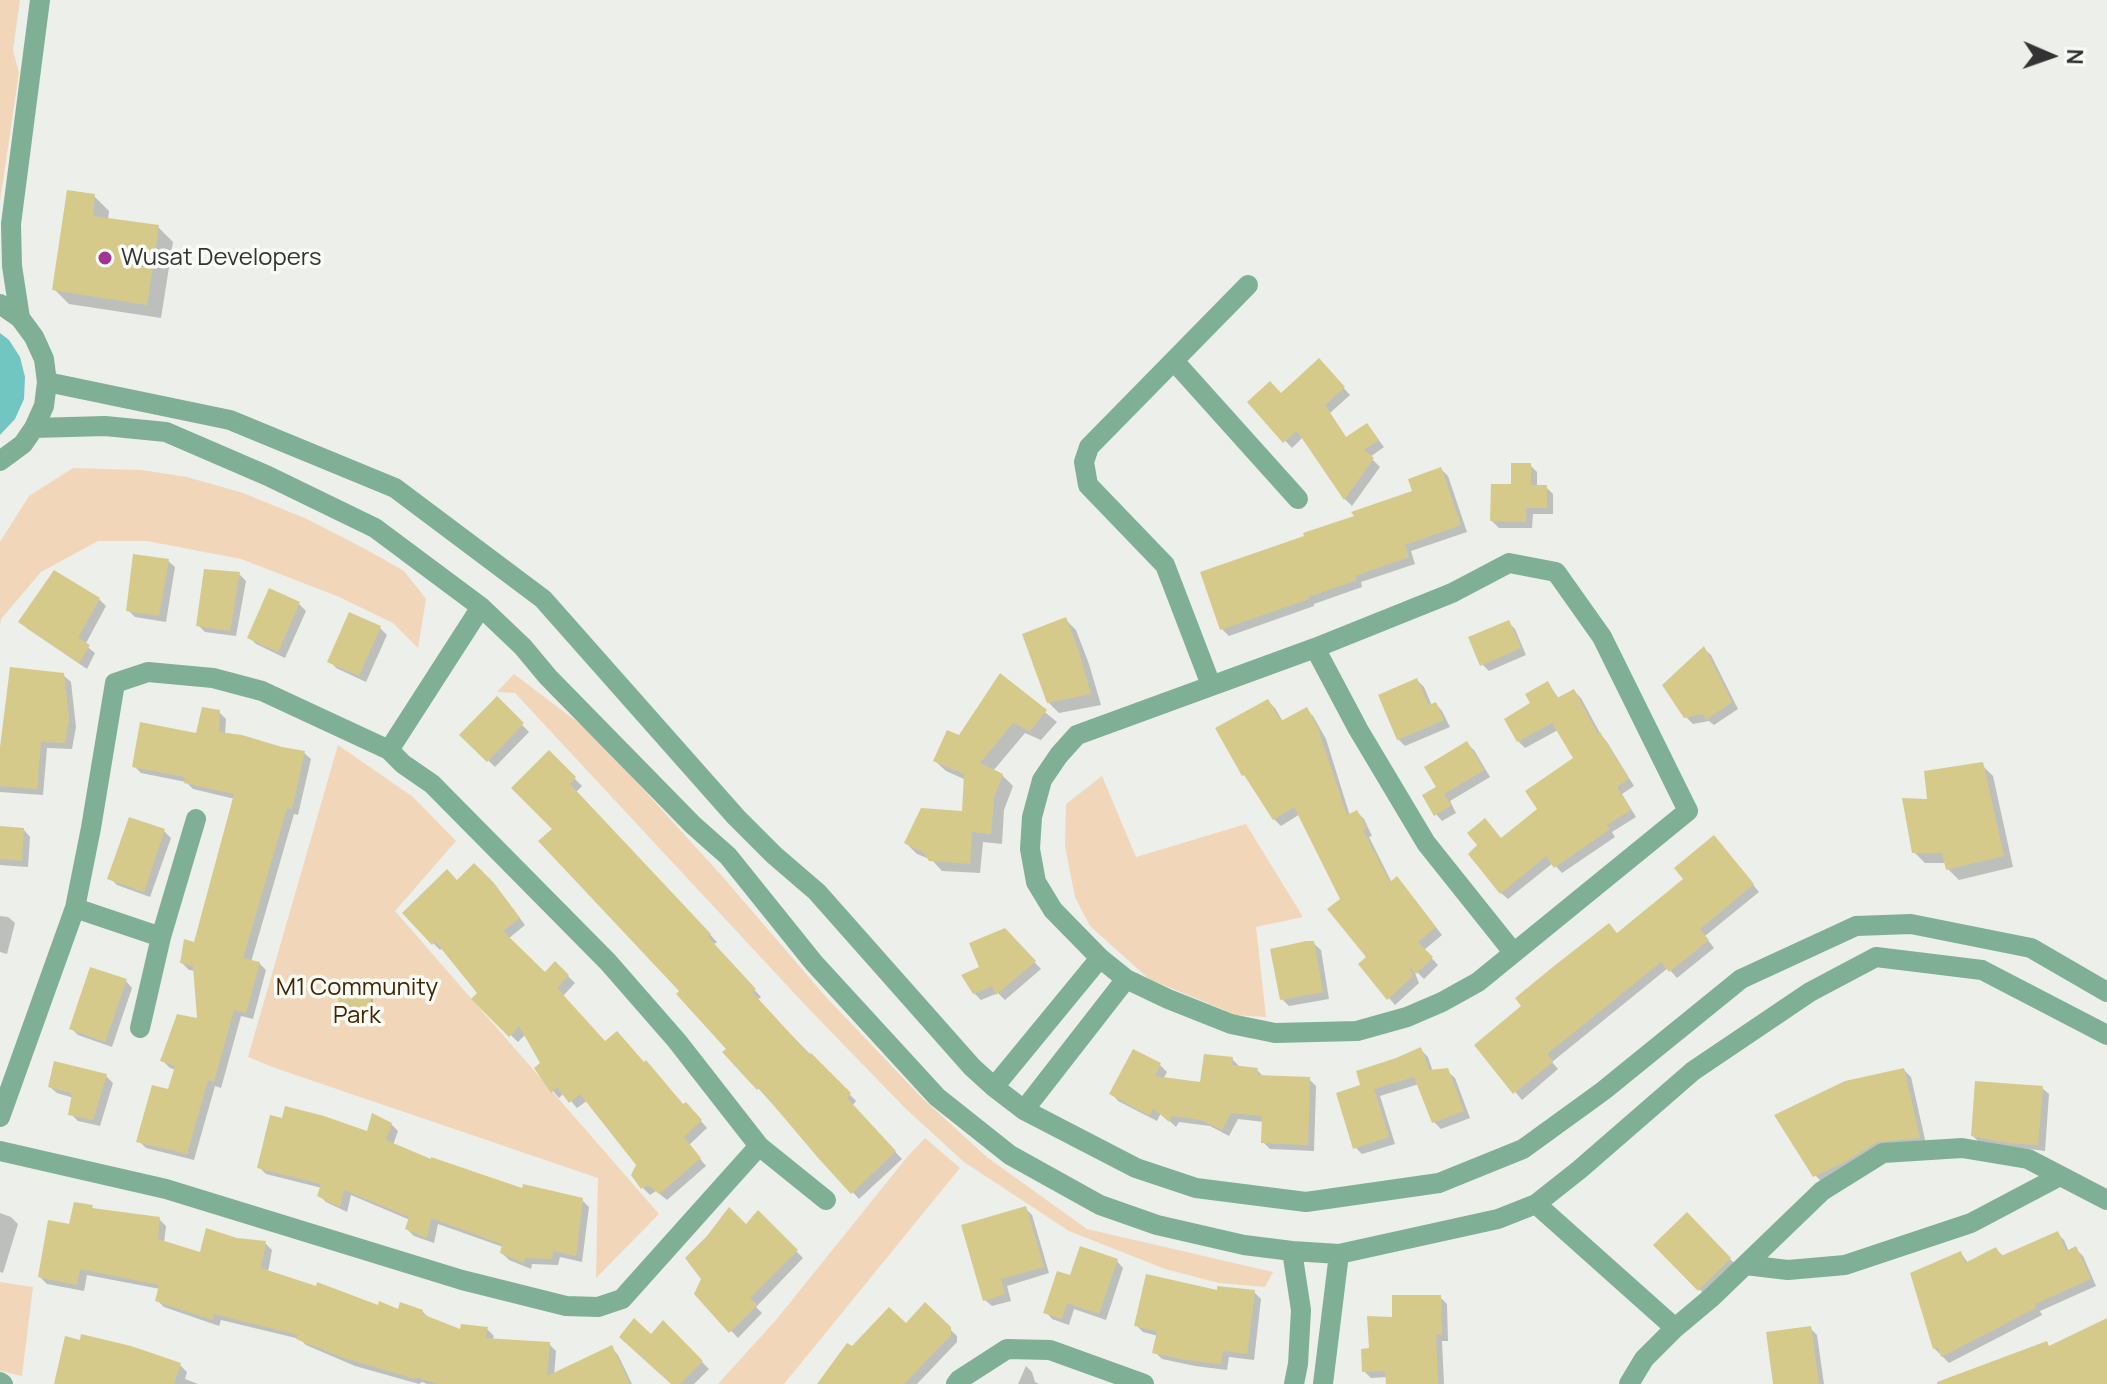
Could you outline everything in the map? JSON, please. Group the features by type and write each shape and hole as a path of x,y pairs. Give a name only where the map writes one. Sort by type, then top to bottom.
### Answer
{"street":[{"path":"20,318 12,266 11,224 40,0"},
{"path":"1211,685 1165,565 1088,485 1084,462 1089,447 1248,285"},
{"path":"0,304 20,318 34,337 44,359 47,382 44,406 34,428 23,444 0,461"},
{"path":"1174,361 1298,499"},
{"path":"47,382 230,420 395,488 543,599 736,817 817,892 972,1067 994,1087 1024,1110 1136,1168 1196,1188 1306,1202 1439,1183 1523,1149 1603,1091 1741,979 1856,926 1911,924 2031,948 2107,992"},
{"path":"34,428 105,426 166,432 268,476 375,528 481,607 523,647 548,677 738,867 814,963 937,1097 1010,1155 1100,1205 1157,1225 1244,1245 1339,1254 1498,1219 1536,1204 1693,1071 1810,992 1876,957 1982,970 2107,1035"},
{"path":"1509,563 1556,572 1602,637 1688,811 1478,982 1442,1002 1407,1017 1357,1031 1275,1033 1231,1024 1126,979 1100,958 1053,910 1036,882 1030,849 1032,817 1042,780 1077,735 1211,685 1315,648 1452,593 1509,563"},
{"path":"389,750 481,607"},
{"path":"1315,648 1358,729 1426,843 1513,952"},
{"path":"0,1117 75,908 115,683 148,672 213,678 262,691 389,750 432,784 608,962 677,1041 759,1146 826,1200"},
{"path":"712,842 736,817"},
{"path":"140,1028 161,937 196,819"},
{"path":"75,908 161,937"},
{"path":"1856,926 1876,957"},
{"path":"994,1087 1100,958"},
{"path":"1024,1110 1126,979"},
{"path":"0,1151 166,1189 462,1280 566,1306 598,1307 622,1299 759,1146"},
{"path":"1629,1384 1644,1359 1675,1328 1822,1191 1883,1153 1962,1148 2028,1159 2107,1200"},
{"path":"1745,1265 1788,1270 1845,1265 1971,1223 2060,1176"},
{"path":"1536,1204 1675,1328"},
{"path":"1292,1251 1301,1310 1294,1384"},
{"path":"1323,1384 1339,1254"},
{"path":"956,1384 1007,1349 1050,1350 1144,1384"}],"green space":[{"path":"0,0 20,0 13,50 19,73 0,201"},
{"path":"73,468 141,470 187,477 243,493 307,519 369,551 404,571 426,599 418,648 393,623 337,596 241,559 147,541 98,541 41,572 1,619 0,626 0,542 29,496"},
{"path":"514,674 592,733 722,876 826,997 923,1099 988,1158 1087,1229 1273,1272 1265,1287 1219,1283 1165,1269 1069,1231 964,1162 906,1109 808,1008 515,693 497,692"},
{"name":"M1 Community Park","path":"338,745 413,797 456,841 395,911 659,1214 596,1278 598,1178 248,1057"},
{"path":"1102,776 1136,857 1246,824 1303,917 1256,927 1266,1017 1236,1015 1149,979 1090,926 1075,897 1065,846 1066,804"},
{"path":"925,1138 960,1168 784,1384 718,1384 776,1320"},
{"path":"0,1282 33,1287 22,1376 0,1371"}],"water":[{"path":"0,333 9,340 20,357 25,377 24,399 15,419 0,435"}],"building":[{"name":"Wusat Developers","path":"67,190 95,194 93,216 159,225 147,305 52,290"},
{"path":"1319,358 1345,387 1325,405 1346,437 1367,423 1379,440 1364,450 1374,458 1344,500 1297,431 1283,443 1247,402 1270,381 1281,393"},
{"path":"1511,463 1531,463 1531,485 1547,485 1547,508 1526,508 1526,522 1490,521 1491,484 1511,484"},
{"path":"1441,467 1461,525 1405,545 1409,557 1355,576 1357,580 1220,630 1200,572 1304,536 1303,533 1354,516 1351,512 1412,491 1408,479"},
{"path":"133,554 169,559 159,616 126,611"},
{"path":"204,569 240,572 230,631 196,626"},
{"path":"54,570 100,598 78,638 90,645 79,663 18,622"},
{"path":"269,588 300,602 278,652 247,638"},
{"path":"349,612 381,626 359,676 327,662"},
{"path":"1066,617 1091,694 1047,703 1022,634"},
{"path":"1509,620 1521,648 1480,666 1468,637"},
{"path":"1704,646 1732,702 1706,720 1703,714 1684,718 1662,685"},
{"path":"10,667 64,673 69,719 65,743 41,742 37,789 0,786 0,747"},
{"path":"1000,673 1047,710 1030,731 1013,723 980,763 1003,774 994,798 991,834 972,832 970,864 929,861 924,853 904,843 921,808 962,811 964,774 933,761 947,730 959,735"},
{"path":"1417,678 1429,705 1436,702 1444,720 1397,740 1378,695"},
{"path":"1548,681 1557,698 1574,689 1598,734 1600,732 1629,779 1617,787 1631,810 1607,825 1610,829 1554,868 1546,856 1500,894 1468,854 1477,845 1467,833 1485,818 1501,838 1537,809 1525,791 1573,758 1552,723 1517,742 1504,719 1530,703 1525,694"},
{"path":"497,696 524,723 487,762 459,735"},
{"path":"1268,699 1281,721 1307,707 1320,732 1347,815 1357,810 1367,828 1363,830 1390,882 1397,876 1436,927 1418,942 1433,957 1416,974 1409,966 1413,976 1387,1000 1358,964 1366,957 1327,909 1340,899 1294,807 1273,820 1242,776 1215,728"},
{"path":"202,707 220,710 219,732 305,751 292,809 287,808 243,958 260,962 246,1013 234,1010 214,1082 208,1080 187,1154 136,1142 152,1085 168,1089 175,1066 160,1061 177,1014 197,1018 193,966 180,963 184,939 194,942 234,794 184,783 185,777 132,767 140,722 196,733"},
{"path":"1467,741 1484,770 1444,794 1451,805 1434,816 1422,795 1436,787 1424,767"},
{"path":"549,750 576,777 570,784 711,934 708,937 756,989 752,992 809,1054 851,1093 847,1098 896,1151 851,1194 759,1088 757,1090 722,1052 726,1049 676,994 679,991 538,841 552,829 511,788"},
{"path":"1983,762 2004,856 1946,870 1942,853 1912,853 1902,798 1927,799 1924,771"},
{"path":"129,817 165,829 144,892 107,879"},
{"path":"0,826 24,828 22,861 0,859"},
{"path":"1714,835 1754,884 1700,929 1709,940 1669,972 1661,962 1547,1054 1553,1062 1513,1094 1474,1045 1521,1006 1515,998 1554,966 1609,923 1617,933 1683,879 1674,868"},
{"path":"474,863 494,883 520,918 503,931 545,972 555,961 569,975 557,988 605,1041 617,1031 683,1104 686,1102 702,1120 684,1137 701,1158 659,1194 648,1185 641,1189 631,1175 636,1165 580,1094 569,1103 557,1087 551,1093 534,1068 540,1063 519,1026 509,1037 471,999 477,993 435,941 432,945 402,913 447,869 457,880"},
{"path":"1005,928 1036,961 996,995 992,986 973,994 961,975 979,967 969,943"},
{"path":"1314,941 1323,992 1280,1000 1270,949"},
{"path":"90,967 127,979 105,1042 69,1029"},
{"path":"339,984 371,985 371,1010 338,1008"},
{"path":"1421,1047 1429,1070 1448,1068 1464,1111 1432,1123 1414,1077 1374,1089 1389,1137 1353,1149 1336,1093 1360,1085 1356,1071"},
{"path":"1133,1049 1161,1063 1155,1076 1200,1082 1204,1054 1233,1057 1232,1065 1258,1068 1257,1075 1310,1077 1308,1145 1261,1143 1262,1116 1231,1113 1222,1130 1201,1120 1172,1116 1169,1122 1153,1108 1150,1116 1109,1094"},
{"path":"54,1061 107,1074 93,1120 68,1115 72,1093 48,1087"},
{"path":"1904,1068 1920,1138 1877,1142 1813,1177 1774,1115 1845,1081"},
{"path":"1975,1081 2043,1086 2038,1145 1971,1136"},
{"path":"285,1106 367,1131 372,1113 392,1123 386,1140 431,1159 522,1188 523,1184 583,1198 576,1256 553,1251 552,1259 525,1258 524,1263 500,1253 502,1244 431,1218 427,1238 405,1229 409,1217 344,1190 340,1207 317,1196 321,1184 257,1168 270,1115 282,1118"},
{"path":"74,1202 93,1205 92,1208 160,1217 158,1239 200,1252 206,1228 237,1238 266,1241 261,1268 316,1286 317,1282 378,1305 379,1301 398,1309 400,1302 460,1329 461,1324 488,1327 485,1338 550,1342 547,1376 612,1345 630,1384 439,1384 348,1360 296,1339 298,1335 214,1314 212,1320 155,1301 159,1285 80,1269 77,1285 38,1277 48,1220 69,1224"},
{"path":"1026,1206 1044,1267 1001,1279 1005,1294 983,1301 961,1225"},
{"path":"729,1207 746,1224 758,1210 798,1250 750,1298 757,1305 729,1333 694,1294 701,1279 685,1258"},
{"path":"1687,1212 1731,1258 1698,1291 1653,1245"},
{"path":"2058,1231 2066,1251 2076,1246 2091,1279 2035,1304 2036,1308 1941,1357 1938,1347 1933,1349 1910,1273 1961,1251 1965,1263 1996,1247 2001,1256"},
{"path":"1080,1246 1118,1259 1099,1314 1067,1303 1062,1319 1043,1313 1057,1271 1070,1275"},
{"path":"1146,1274 1217,1290 1217,1286 1255,1290 1247,1354 1223,1351 1221,1364 1152,1353 1157,1331 1134,1326"},
{"path":"1392,1295 1441,1295 1442,1335 1436,1335 1438,1384 1386,1384 1385,1371 1362,1372 1361,1349 1369,1348 1367,1316 1392,1317"},
{"path":"925,1302 951,1327 951,1335 904,1384 817,1384 847,1343 852,1346 889,1307 906,1323"},
{"path":"634,1318 651,1334 663,1320 703,1361 680,1384 671,1384 619,1337"},
{"path":"2107,1318 2107,1384 1937,1384 2047,1341 2049,1346"},
{"path":"1811,1326 1819,1384 1773,1384 1766,1332"},
{"path":"81,1334 131,1346 181,1363 174,1384 54,1384 65,1336 80,1340"}],"place":[{"name":"Wusat Developers","path":"105,258"}]}
